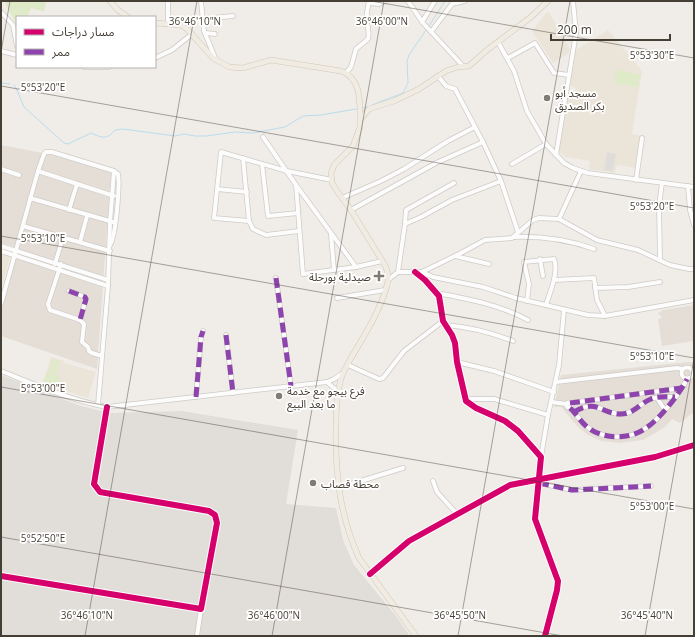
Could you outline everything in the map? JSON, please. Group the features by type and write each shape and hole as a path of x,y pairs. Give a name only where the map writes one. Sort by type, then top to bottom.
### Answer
{"main road":[{"path":"110,1 118,10 127,16"},
{"path":"360,120 368,110 419,89 446,71 463,66 469,66 531,17 548,1"},
{"path":"156,23 180,25 187,29 216,60 229,67 243,68 271,60 341,70 346,73 356,84 359,101 360,127 353,146 334,165 332,180 337,191 352,210 382,261 388,274 388,280 379,306 340,382 336,412 335,449 338,488 353,545 359,558 416,636"}],"street":[{"path":"168,1 168,24"},
{"path":"201,1 205,33 216,60"},
{"path":"346,73 351,67 356,49 368,39 369,31 367,22 369,2 379,4 386,1"},
{"path":"408,1 428,30 463,66"},
{"path":"422,22 435,1"},
{"path":"428,30 452,4 465,1"},
{"path":"556,155 576,33 574,1"},
{"path":"1,12 13,25 16,41"},
{"path":"203,19 233,16"},
{"path":"205,33 216,34"},
{"path":"156,58 172,50 192,34"},
{"path":"498,42 514,71 527,111 546,144 564,163 581,171 606,176 694,187"},
{"path":"508,58 535,42 554,73 569,75"},
{"path":"1,51 16,55"},
{"path":"438,76 446,86 455,89 475,127 501,181 518,232"},
{"path":"342,198 387,178 448,141 475,127"},
{"path":"263,137 356,267"},
{"path":"636,180 642,138"},
{"path":"352,210 436,163 482,142"},
{"path":"512,164 546,144"},
{"path":"1,304 30,198 44,154 49,152 114,171 118,174 119,176 110,222 108,286 98,405"},
{"path":"249,220 214,218 221,152 287,171 332,180"},
{"path":"243,158 249,220 253,229 266,235 299,231"},
{"path":"262,164 268,216 298,213"},
{"path":"1,169 19,175"},
{"path":"38,171 115,196"},
{"path":"559,219 581,171"},
{"path":"405,224 452,200 501,181"},
{"path":"398,272 406,210 454,183"},
{"path":"660,259 659,206 662,183"},
{"path":"69,210 77,184"},
{"path":"296,185 304,274 356,267 382,261"},
{"path":"688,186 690,210 694,225"},
{"path":"217,189 247,192"},
{"path":"110,245 116,223 115,196"},
{"path":"30,198 87,216 116,223"},
{"path":"80,242 87,216"},
{"path":"512,238 533,220 539,218 559,219 597,240 638,250 670,265 694,269"},
{"path":"23,226 110,251"},
{"path":"331,234 334,270"},
{"path":"63,237 56,262 57,269 48,307 54,311 80,320 84,324 82,342 88,347 89,351 102,356"},
{"path":"422,272 484,240 550,238 569,241 594,249"},
{"path":"1,246 57,269 108,286"},
{"path":"1,252 15,253 56,262 108,280"},
{"path":"455,256 489,264"},
{"path":"527,301 529,284 524,262 540,259 554,259 556,267 554,280 546,305"},
{"path":"540,259 543,276"},
{"path":"57,269 61,264"},
{"path":"388,280 398,272 422,272 433,277 483,287 527,301 588,315 605,316 694,300"},
{"path":"415,272 425,280 439,296 445,323 455,343 457,362 466,399 476,408 505,421 518,431 541,457"},
{"path":"276,278 291,386"},
{"path":"554,280 594,278 597,300 605,316"},
{"path":"595,288 628,287 660,282"},
{"path":"337,298 385,290"},
{"path":"69,291 85,296 86,298 80,320"},
{"path":"436,293 471,299 506,310 528,320"},
{"path":"546,636 558,581 535,519 540,481 541,457 559,365 564,310"},
{"path":"348,365 379,379 383,378 404,351 445,323 470,327 513,341"},
{"path":"196,397 201,337 203,331"},
{"path":"226,335 233,393"},
{"path":"457,362 494,371 554,392"},
{"path":"556,382 677,368 688,368 693,371 692,376 687,379 665,410 647,428 636,434 612,437 597,433 586,426 569,405"},
{"path":"683,369 682,374 687,379"},
{"path":"1,371 45,389 107,407 327,382 334,380 344,372"},
{"path":"327,382 338,394"},
{"path":"552,402 569,405 682,388"},
{"path":"574,412 588,406 594,406 610,412 622,414 633,411 651,398 675,397"},
{"path":"657,398 665,410"},
{"path":"466,399 494,399 548,415"},
{"path":"107,407 94,484 100,492 209,511 215,516 217,522 197,636"},
{"path":"370,574 409,541 510,485 540,481 655,457 694,445"},
{"path":"338,488 403,468"},
{"path":"434,481 437,492 457,514"},
{"path":"540,481 572,490 651,486"},
{"path":"1,576 201,609"}],"shaded area":[{"path":"547,12 549,12 570,49 569,53 553,63 532,31"},
{"path":"608,30 642,71 632,134 641,136 635,168 617,165 615,173 589,169 590,161 566,157 559,152 569,91 575,92 576,88 570,86 576,50"},
{"path":"1,145 48,154 111,172 97,369 1,336 1,296 15,247 1,243"},
{"path":"607,152 616,154 613,171 604,170"},
{"path":"1,253 10,255 10,258 1,290"},
{"path":"694,305 694,341 662,346 658,319 662,318 658,313 663,310"},
{"path":"51,357 64,361 65,363 96,372 88,398 43,383"},
{"path":"694,362 694,412 680,423 672,419 665,427 643,440 620,443 601,441 588,435 578,427 561,407 554,407 561,375"},
{"path":"1,375 78,405 108,413 181,411 298,430 286,504 336,508 343,540 354,565 396,616 410,636 1,636"}],"green space":[{"path":"6,1 46,1 44,12 31,8 27,16 16,16 16,23 5,3"},
{"path":"616,70 640,74 638,87 614,83"},
{"path":"52,359 60,361 56,374 49,372"},
{"path":"47,372 60,376 57,386 43,382"}],"waterway":[{"path":"429,26 445,1"},
{"path":"372,105 403,93 408,83 407,61 409,55 426,30"},
{"path":"1,83 10,84"},
{"path":"14,85 24,107 64,143 68,144 91,133 98,136 107,137 115,130 123,129 175,136 184,134 206,136 235,132 253,133 285,127 303,116 321,115 356,109"},
{"path":"363,108 369,107"}],"marked path":[{"path":"276,278 291,386"},
{"path":"69,291 85,297 86,299 80,320"},
{"path":"196,397 201,337 203,331"},
{"path":"226,335 233,393"},
{"path":"570,408 582,422 593,431 616,437 632,435 646,428 657,419 675,398 687,379"},
{"path":"570,403 682,388"},
{"path":"574,412 588,406 594,406 608,412 626,414 653,398 675,397"},
{"path":"539,483 572,490 651,486"}],"cycle path":[{"path":"415,272 425,280 439,296 443,321 455,343 457,362 466,401 476,408 505,421 518,431 541,457 535,519 558,581 545,636"},
{"path":"1,576 201,609 217,523 215,515 209,511 100,492 94,484 107,407"},
{"path":"370,574 409,541 510,485 655,457 694,445"}],"place":[{"name":"مسجد أبو بكر الصديق","path":"547,98"},
{"name":"صيدلية بورحلة","path":"379,276"},
{"name":"فرع بيجو مع خدمة ما بعد البيع","path":"279,396"},
{"name":"محطة قصاب","path":"313,483"}]}
